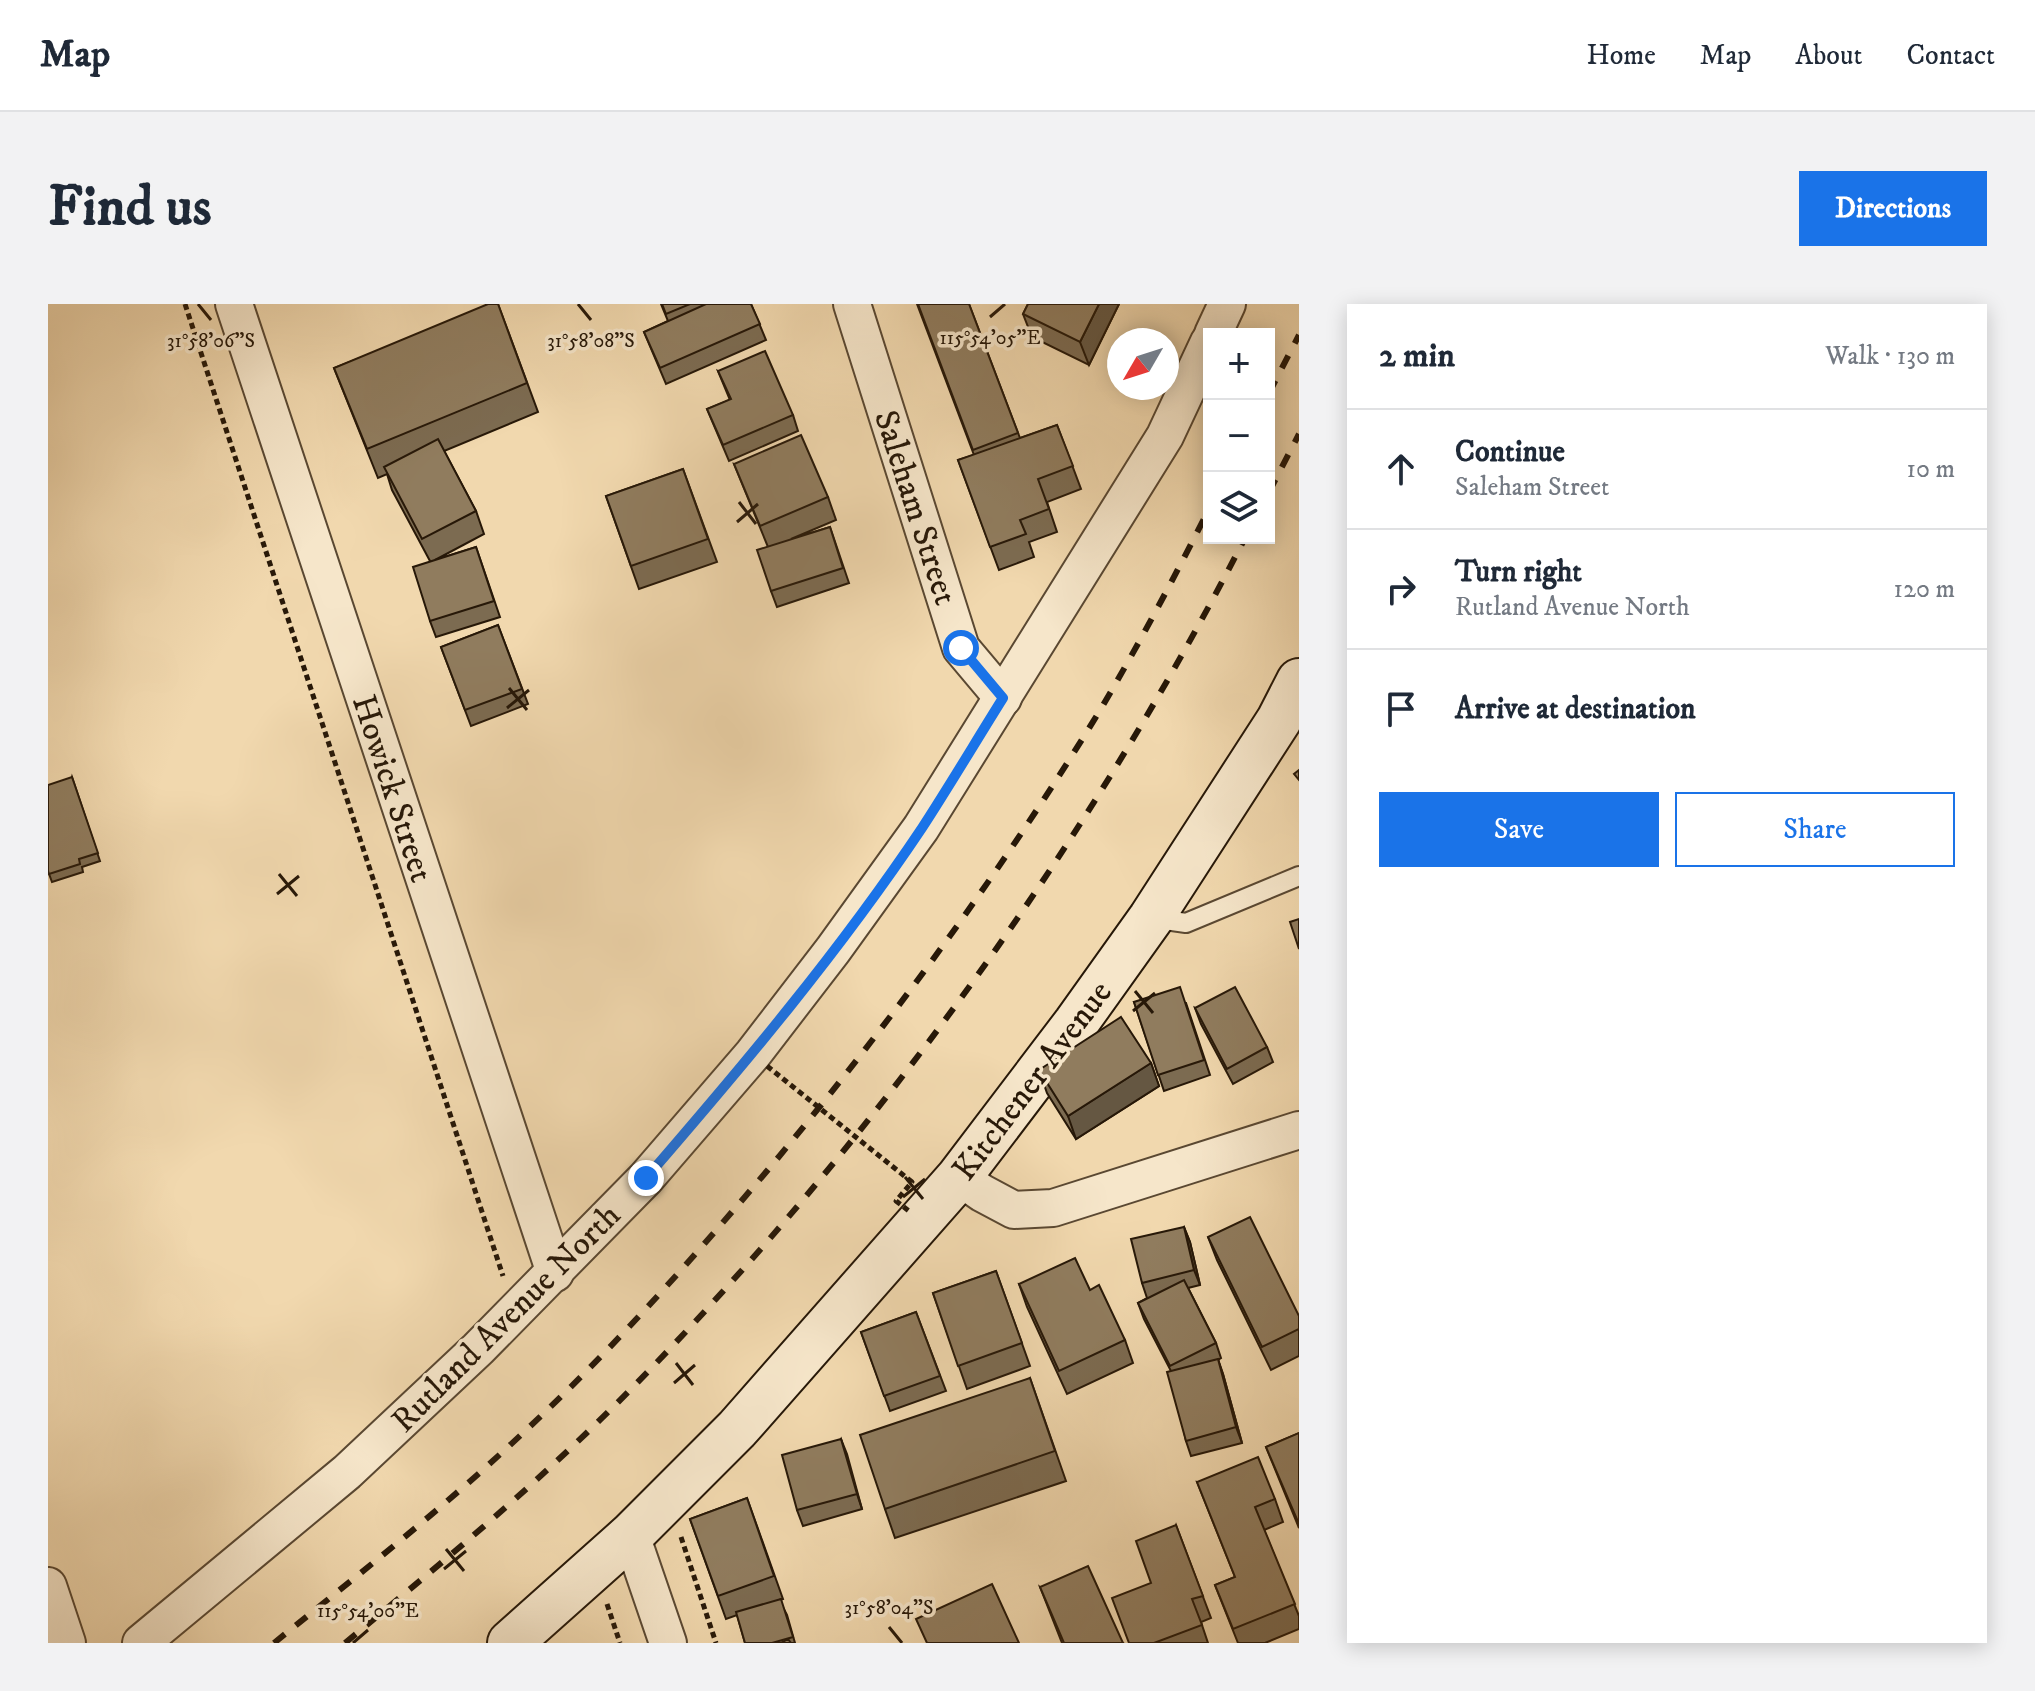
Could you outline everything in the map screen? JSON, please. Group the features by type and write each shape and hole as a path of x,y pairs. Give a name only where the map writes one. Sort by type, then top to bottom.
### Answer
{"street":[{"name":"Howick Street","path":"234,304 555,1273"},
{"name":"Saleham Street","path":"852,304 961,648 1003,698"},
{"path":"1216,328 1227,304"},
{"name":"Rutland Avenue North","path":"141,1643 347,1472 478,1349 646,1178 771,1031 921,828 1165,436 1203,355"},
{"name":"Kitchener Avenue","path":"510,1643 631,1535 737,1429 959,1177 1151,918 1279,720 1299,681"},
{"path":"959,1177 1014,1210 1053,1208 1299,1130"},
{"path":"631,1535 668,1643"},
{"path":"48,1586 67,1643"}],"lane":[{"path":"1151,918 1186,923 1299,876"}],"path":[{"path":"185,304 508,1291"},
{"path":"767,1066 912,1182 896,1201 909,1211"},
{"path":"681,1535 716,1643"},
{"path":"603,1592 620,1643"}],"building":[{"path":"488,304 498,304 527,383 367,449 334,368"},
{"path":"662,304 690,304 666,314"},
{"path":"706,304 751,304 760,324 660,368 644,332"},
{"path":"918,304 969,304 1018,433 973,450"},
{"path":"1028,304 1099,304 1080,342 1023,314"},
{"path":"765,351 793,415 723,445 707,409 731,399 718,371"},
{"path":"1057,425 1073,466 1038,479 1049,509 1020,520 1026,534 990,547 958,460"},
{"path":"801,435 828,497 760,526 734,464"},
{"path":"438,439 476,511 422,539 384,467"},
{"path":"683,469 708,539 631,566 606,496"},
{"path":"830,527 843,568 771,591 757,550"},
{"path":"476,547 494,601 430,621 413,567"},
{"path":"498,625 522,689 465,710 441,647"},
{"path":"72,777 98,853 79,859 80,864 49,874 48,785"},
{"path":"1299,919 1299,949 1290,922"},
{"path":"1180,987 1204,1060 1158,1075 1134,1002"},
{"path":"1235,987 1267,1047 1227,1069 1195,1008"},
{"path":"1121,1017 1151,1063 1068,1116 1039,1070"},
{"path":"1250,1217 1299,1316 1299,1329 1262,1347 1208,1237"},
{"path":"1184,1227 1194,1270 1142,1283 1131,1239"},
{"path":"1075,1258 1090,1290 1099,1285 1125,1340 1059,1371 1019,1284"},
{"path":"996,1271 1022,1343 958,1366 933,1293"},
{"path":"1184,1280 1216,1343 1170,1366 1138,1303"},
{"path":"916,1312 940,1376 884,1396 861,1332"},
{"path":"1218,1359 1236,1427 1186,1441 1167,1372"},
{"path":"1030,1378 1055,1451 885,1509 860,1435"},
{"path":"1299,1433 1299,1524 1266,1447"},
{"path":"841,1439 857,1494 797,1510 782,1455"},
{"path":"1258,1457 1275,1499 1255,1507 1295,1604 1233,1629 1215,1585 1235,1577 1197,1482"},
{"path":"747,1498 774,1576 718,1596 690,1519"},
{"path":"1176,1525 1203,1596 1192,1599 1202,1625 1154,1643 1129,1643 1112,1598 1151,1583 1136,1541"},
{"path":"1088,1566 1123,1643 1064,1643 1040,1587"},
{"path":"992,1584 1019,1643 927,1643 916,1619"},
{"path":"781,1599 793,1637 772,1643 745,1643 736,1612"}],"railway":[{"path":"1275,381 1299,335"},
{"path":"1275,480 1299,434"},
{"path":"274,1643 433,1514 558,1400 655,1299 777,1159 905,997 1025,828 1099,712 1203,521"},
{"path":"345,1643 491,1520 597,1423 721,1294 807,1195 970,986 1045,878 1183,653 1242,544"}],"route":[{"path":"646,1178 753,1054 833,950 921,828 1003,698 961,648"}]}
